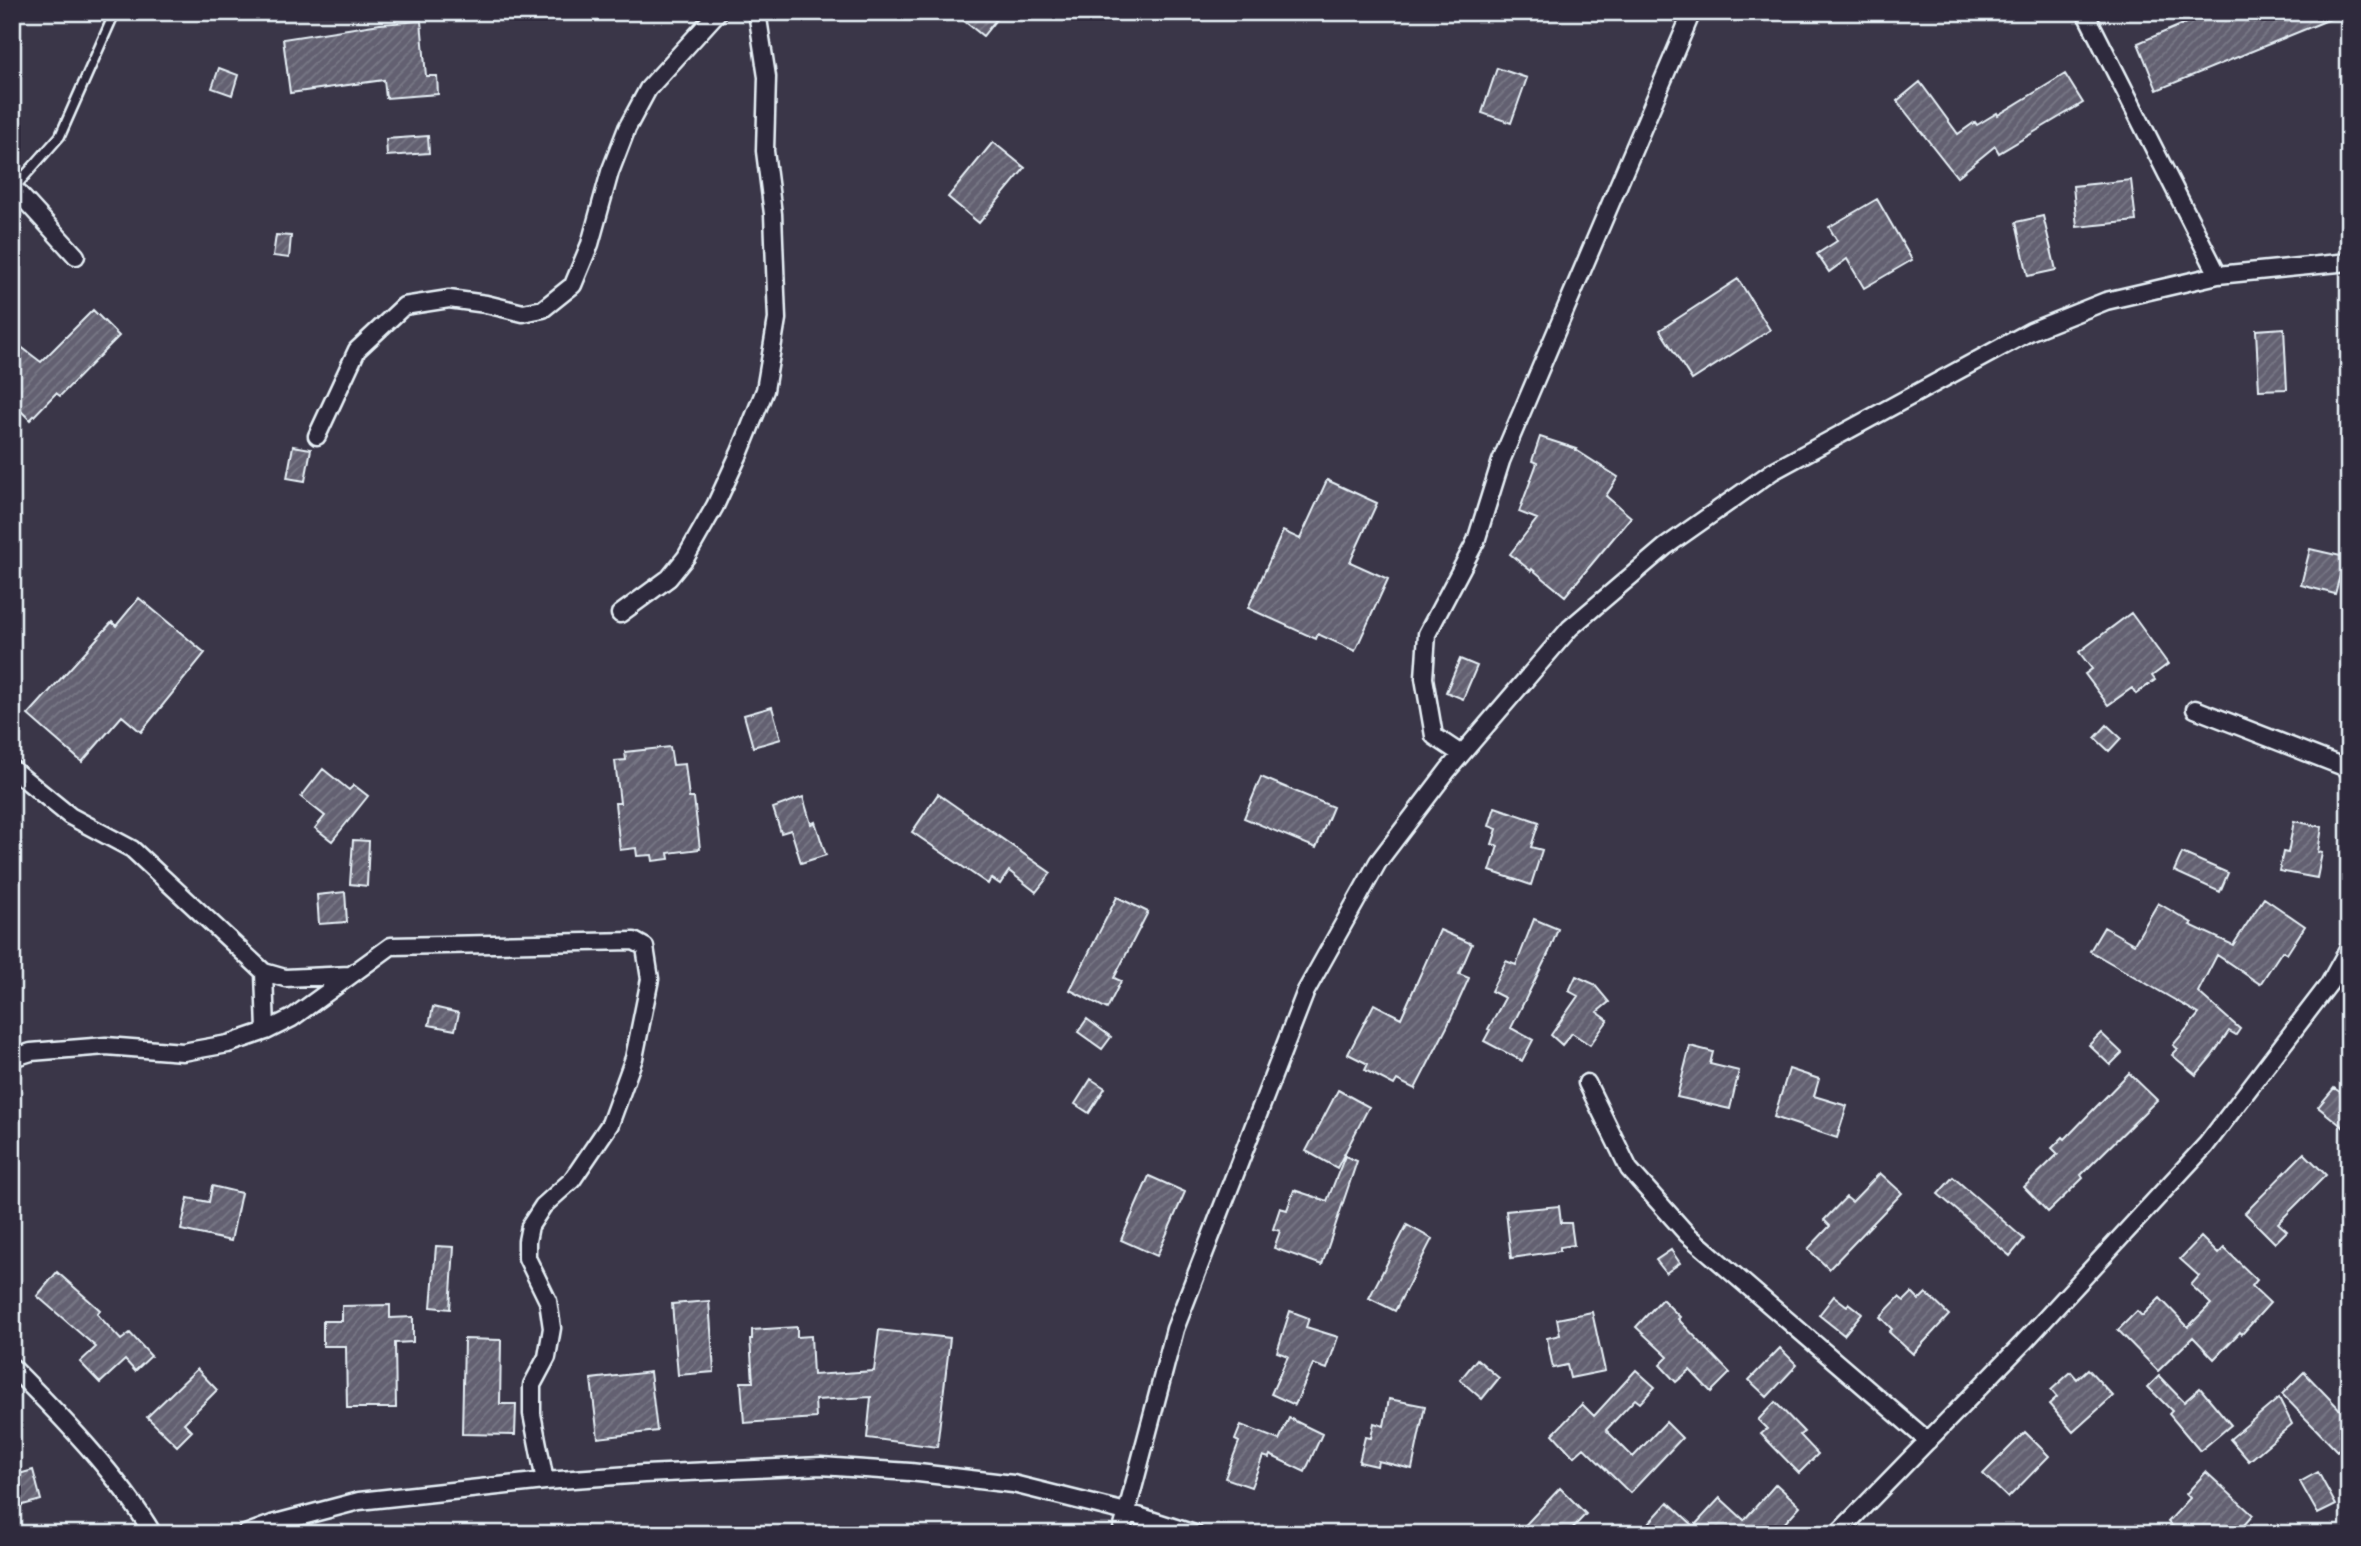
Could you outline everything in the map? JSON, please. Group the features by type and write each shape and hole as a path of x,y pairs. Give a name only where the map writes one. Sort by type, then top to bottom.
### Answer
{"street":[{"path":"317,436 357,351 404,306 449,299 523,313 543,309 573,285 590,244 610,172 627,128 648,89 718,12"},
{"path":"620,614 669,578 686,557 715,506 765,390 776,319 772,214 765,151 767,77 757,12"},
{"path":"1461,754 1434,736 1424,678 1427,634 1476,541 1501,461 1692,12"},
{"path":"2085,12 2218,275"},
{"path":"13,187 76,256"},
{"path":"1121,1534 1175,1329 1306,991 1378,862 1461,754 1570,628 1665,547 1773,471 2031,331 2106,301 2218,275 2349,262"},
{"path":"2194,709 2349,769"},
{"path":"12,769 70,816 132,849 264,972 285,978 350,975"},
{"path":"12,1058 31,1052 106,1046 183,1052 228,1044 266,1031 292,1018 391,946 634,941 645,947 650,979 634,1058 610,1124 572,1180 543,1206 530,1226 527,1241 527,1258 548,1301 552,1328 547,1357 532,1385 532,1414 545,1481"},
{"path":"1837,1534 2024,1343 2206,1145 2329,984 2349,948"},
{"path":"264,972 266,1031"},
{"path":"1587,1083 1629,1170 1686,1234 1928,1441"},
{"path":"12,1367 99,1461 140,1511 153,1534"},
{"path":"245,1534 359,1501 545,1481 821,1466 910,1472 1013,1484 1126,1512 1195,1534"}],"lane":[{"path":"13,187 60,136 115,12"}],"building":[{"path":"953,12 1002,12 983,36"},
{"path":"2212,12 2345,13 2157,90 2138,43"},
{"path":"421,21 426,76 437,76 438,94 386,98 384,80 290,93 283,39 380,24"},
{"path":"219,68 238,75 232,95 212,88"},
{"path":"1497,68 1527,78 1511,123 1482,113"},
{"path":"2065,74 2083,103 1999,153 1995,146 1957,177 1897,101 1920,82 1958,134 1975,122 1977,125 1997,113 1998,115"},
{"path":"428,136 429,153 387,156 386,139"},
{"path":"993,142 1025,168 979,223 948,197"},
{"path":"2131,180 2136,221 2077,227 2073,186"},
{"path":"1877,199 1912,260 1864,288 1847,259 1829,272 1817,254 1837,241 1829,227"},
{"path":"2043,216 2056,270 2028,276 2016,222"},
{"path":"276,235 291,236 289,258 273,256"},
{"path":"1738,279 1770,330 1692,380 1660,330"},
{"path":"93,310 119,336 60,396 56,393 30,420 12,402 12,340 41,362"},
{"path":"2284,328 2287,389 2259,390 2256,330"},
{"path":"1540,437 1577,449 1618,477 1606,496 1631,517 1565,596 1510,554 1537,519 1519,512 1537,463 1532,461"},
{"path":"293,446 311,449 305,481 287,478"},
{"path":"1327,480 1377,503 1350,562 1388,579 1355,651 1318,634 1316,639 1248,608 1283,531 1300,539"},
{"path":"2310,549 2345,557 2335,594 2301,585"},
{"path":"139,598 205,653 141,732 122,716 82,762 28,715 112,622 116,626"},
{"path":"2131,613 2168,664 2152,676 2155,680 2136,694 2132,688 2108,705 2085,674 2092,669 2079,652"},
{"path":"1460,659 1477,666 1463,699 1446,692"},
{"path":"772,707 781,739 753,747 744,715"},
{"path":"2107,725 2121,738 2109,751 2095,738"},
{"path":"670,747 673,765 685,764 689,798 694,798 700,849 668,853 669,859 653,861 652,855 637,856 636,848 620,850 615,803 620,803 615,761 626,760 625,752"},
{"path":"323,769 349,790 354,785 368,796 332,841 315,828 325,816 301,797"},
{"path":"1261,777 1333,807 1316,848 1244,818"},
{"path":"938,794 1051,873 1036,892 1009,871 1000,884 991,878 988,884 912,832"},
{"path":"803,797 811,824 815,822 826,855 801,863 791,830 781,833 773,808"},
{"path":"1495,807 1539,822 1531,847 1542,850 1531,885 1490,871 1498,846 1492,844 1497,829 1489,826"},
{"path":"2294,821 2322,827 2318,852 2322,853 2317,878 2279,871 2283,852 2288,853"},
{"path":"353,840 369,841 367,886 350,884"},
{"path":"2182,853 2228,873 2220,892 2174,871"},
{"path":"345,892 347,922 319,924 317,895"},
{"path":"1117,897 1148,912 1114,978 1121,981 1107,1009 1070,990"},
{"path":"2264,898 2305,926 2287,954 2282,951 2260,984 2217,955 2198,992 2240,1029 2236,1035 2229,1031 2196,1075 2172,1055 2178,1049 2173,1045 2199,1014 2090,951 2104,927 2134,944 2158,903 2192,923 2190,925 2233,945"},
{"path":"1534,919 1558,929 1511,1028 1533,1040 1522,1061 1484,1041 1505,998 1491,991 1506,961 1516,965"},
{"path":"1440,930 1472,944 1459,974 1469,978 1415,1089 1397,1080 1394,1085 1365,1070 1368,1064 1348,1054 1374,1004 1401,1018"},
{"path":"1576,976 1594,984 1609,1002 1597,1012 1608,1020 1590,1045 1572,1033 1562,1045 1551,1035 1578,996 1569,991"},
{"path":"433,1007 459,1013 455,1030 429,1025"},
{"path":"1087,1019 1111,1037 1102,1049 1078,1032"},
{"path":"2101,1033 2122,1053 2110,1065 2089,1045"},
{"path":"1690,1046 1713,1052 1710,1064 1739,1071 1730,1109 1677,1097"},
{"path":"1789,1069 1819,1079 1814,1096 1847,1106 1837,1138 1774,1117"},
{"path":"2129,1073 2157,1100 2081,1175 2083,1178 2048,1212 2024,1187 2058,1154 2052,1148 2063,1137 2065,1139"},
{"path":"1091,1079 1105,1088 1089,1113 1075,1104"},
{"path":"2349,1082 2349,1132 2318,1107 2334,1088 2340,1092"},
{"path":"1338,1090 1369,1107 1337,1168 1306,1151"},
{"path":"2304,1153 2326,1175 2278,1223 2287,1231 2275,1243 2245,1213"},
{"path":"1345,1156 1357,1161 1322,1265 1274,1248 1280,1231 1273,1229 1280,1208 1287,1210 1294,1190 1327,1201"},
{"path":"1880,1173 1902,1193 1829,1269 1808,1249 1830,1226 1824,1220 1846,1197 1852,1202"},
{"path":"1149,1176 1185,1192 1157,1256 1121,1240"},
{"path":"1953,1177 2024,1239 2010,1256 1938,1194"},
{"path":"212,1186 241,1193 231,1241 181,1230 188,1198 209,1202"},
{"path":"1559,1206 1561,1223 1571,1223 1574,1245 1560,1247 1560,1251 1511,1258 1506,1211"},
{"path":"1407,1225 1432,1239 1395,1311 1369,1298"},
{"path":"2201,1237 2218,1254 2224,1248 2257,1280 2252,1286 2270,1303 2242,1334 2240,1332 2214,1359 2193,1337 2158,1371 2118,1330 2137,1311 2142,1316 2160,1298 2188,1327 2211,1304 2191,1285 2199,1276 2180,1259"},
{"path":"436,1246 454,1247 450,1309 431,1307"},
{"path":"1671,1250 1680,1263 1666,1273 1656,1260"},
{"path":"57,1272 100,1310 97,1314 121,1340 130,1333 151,1356 135,1371 125,1360 100,1383 80,1362 96,1347 37,1296"},
{"path":"1912,1293 1919,1300 1926,1293 1949,1315 1913,1354 1889,1332 1892,1329 1880,1317 1899,1297 1904,1301"},
{"path":"1834,1296 1862,1313 1844,1335 1819,1315"},
{"path":"1662,1299 1730,1373 1711,1392 1690,1370 1676,1382 1660,1365 1668,1357 1636,1327"},
{"path":"709,1301 714,1372 678,1375 672,1304"},
{"path":"390,1305 390,1318 413,1317 413,1342 395,1343 396,1408 347,1408 346,1346 323,1346 323,1321 342,1321 342,1306"},
{"path":"1290,1311 1309,1318 1306,1327 1338,1337 1327,1369 1313,1364 1295,1405 1271,1394 1288,1356 1277,1352"},
{"path":"1592,1312 1605,1371 1570,1378 1567,1365 1553,1368 1547,1338 1560,1335 1557,1319"},
{"path":"797,1327 797,1337 811,1336 813,1375 874,1371 879,1330 950,1338 937,1447 867,1438 871,1397 815,1400 816,1418 744,1423 741,1382 753,1382 750,1339 752,1330"},
{"path":"464,1339 501,1340 500,1404 516,1404 515,1435 462,1434"},
{"path":"1780,1348 1797,1365 1767,1397 1749,1380"},
{"path":"1477,1359 1499,1378 1482,1399 1460,1380"},
{"path":"197,1369 217,1390 184,1423 192,1431 177,1446 147,1417"},
{"path":"2088,1369 2113,1396 2073,1432 2049,1404 2057,1397 2051,1390 2071,1372 2077,1379"},
{"path":"1636,1370 1655,1387 1640,1403 1635,1399 1606,1430 1633,1457 1666,1422 1682,1438 1630,1493 1584,1448 1574,1457 1553,1434 1582,1404 1594,1416"},
{"path":"650,1372 657,1431 598,1438 591,1379"},
{"path":"2304,1372 2349,1419 2349,1439 2337,1451 2282,1394"},
{"path":"2159,1376 2184,1402 2200,1388 2231,1425 2200,1451 2169,1414 2172,1411 2148,1387"},
{"path":"2279,1398 2292,1424 2249,1461 2230,1439"},
{"path":"1389,1399 1425,1406 1412,1469 1378,1461 1377,1466 1359,1462 1365,1437 1371,1438 1374,1423 1384,1426"},
{"path":"1775,1402 1804,1432 1800,1435 1818,1454 1799,1473 1761,1434 1767,1429 1758,1420"},
{"path":"1289,1418 1322,1434 1305,1472 1270,1455 1269,1458 1263,1456 1251,1487 1225,1478 1239,1442 1235,1440 1241,1425 1279,1440"},
{"path":"2025,1432 2049,1456 2008,1498 1983,1474"},
{"path":"33,1470 41,1500 12,1508 12,1476"},
{"path":"2206,1472 2253,1515 2236,1534 2181,1534 2168,1522 2190,1498 2186,1494"},
{"path":"2318,1472 2336,1505 2318,1514 2300,1482"},
{"path":"1776,1484 1800,1506 1775,1534 1639,1534 1668,1502 1694,1526 1720,1498 1744,1520"},
{"path":"1560,1488 1586,1514 1567,1534 1517,1534"}]}
